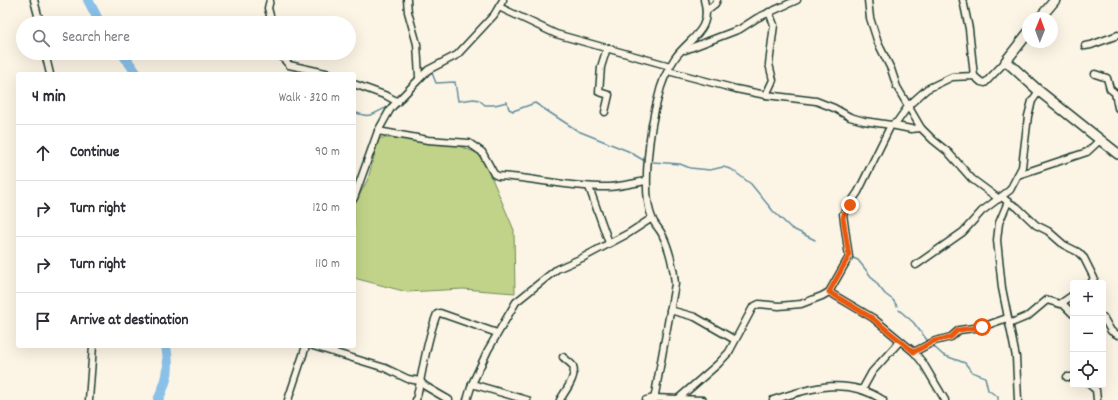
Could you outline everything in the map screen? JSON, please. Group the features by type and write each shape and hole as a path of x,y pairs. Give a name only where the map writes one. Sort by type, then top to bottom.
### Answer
{"street":[{"path":"34,0 38,16"},
{"path":"270,0 270,16"},
{"path":"407,0 408,12 417,44 419,78"},
{"path":"654,399 675,284 674,270 662,234 652,218 646,181 655,106 669,68 681,51 704,26 706,11 704,0"},
{"path":"706,11 718,0"},
{"path":"681,51 740,29 769,12 797,0"},
{"path":"868,0 870,18 878,44 891,69 897,87 909,105 921,128 948,152 972,179 1000,198 1017,207 1036,225 1048,231 1064,245 1071,247 1081,255 1094,278 1093,280"},
{"path":"963,0 969,29 974,76"},
{"path":"1045,12 1054,0"},
{"path":"356,192 378,131 385,117 419,78 433,66 457,55 501,2 556,34 607,48 669,68 709,83 766,95 816,101 834,108 850,117 864,121 911,129 921,128"},
{"path":"766,95 773,80 769,64 774,25 769,12"},
{"path":"1085,46 1091,46 1118,35"},
{"path":"679,398 718,364 729,352 753,307 759,304 779,306 801,304 829,292 849,256 843,218 844,214 858,192 892,125 897,122 909,105 927,89 952,77 974,76 981,82 985,83 1022,40"},
{"path":"605,112 609,95 599,92 601,67 607,48"},
{"path":"47,60 50,72"},
{"path":"285,60 289,65 321,72"},
{"path":"1006,60 1039,91 1118,154"},
{"path":"1094,74 1107,78 1110,89 1115,94 1118,108"},
{"path":"356,85 380,93 398,102"},
{"path":"916,265 963,232 982,212 1010,190 1018,175 1023,159 1028,116 1032,101 1039,91"},
{"path":"378,131 428,140 469,143 482,152 494,174 498,176 530,178 589,187 623,185 646,181"},
{"path":"1018,175 1087,152 1100,140"},
{"path":"589,187 609,243"},
{"path":"1008,202 999,223 997,240 1008,321 1016,357 1018,400"},
{"path":"468,400 472,384 497,333 516,302 556,269 609,243 652,218"},
{"path":"829,292 872,318 914,352 923,363 945,400"},
{"path":"1062,303 1070,297"},
{"path":"914,352 934,341 951,337 958,330 982,327 1028,316 1047,300 1062,303 1070,311"},
{"path":"670,310 695,317 735,340"},
{"path":"416,400 427,352 430,331 437,314 440,313 497,333"},
{"path":"1106,322 1111,331 1118,335"},
{"path":"862,390 872,372 900,341"},
{"path":"89,400 93,348"},
{"path":"288,400 305,348"},
{"path":"320,348 385,368 408,379 420,381 431,390 449,400"},
{"path":"560,400 571,380 573,370 572,365 563,357"},
{"path":"472,384 527,400"},
{"path":"776,400 797,391 835,385 862,390 883,400"},
{"path":"1094,388 1096,390 1097,400"},
{"path":"646,400 679,398 699,400"}],"green space":[{"path":"379,138 400,138 454,144 482,155 514,230 515,293 463,289 407,292 356,279 356,201 368,179"}],"waterway":[{"path":"88,0 96,16"},
{"path":"127,60 136,72"},
{"path":"429,72 432,73 436,83 455,82 458,101 474,99 479,100 485,105 495,105 507,102 509,109 513,111 535,103 578,131 628,151 643,160"},
{"path":"395,106 398,107 403,99"},
{"path":"356,113 369,115 389,107"},
{"path":"653,162 680,164 690,168 710,170 723,167 731,169 751,184 773,211 791,228 815,240"},
{"path":"853,258 858,260 885,294 893,300 897,306"},
{"path":"899,310 913,322 927,340"},
{"path":"933,346 943,355 965,363 972,372 985,377 988,390 998,397 998,400"},
{"path":"158,400 166,380 168,368 166,348"}],"route":[{"path":"850,205 843,218 849,256 829,292 872,318 914,352 934,341 951,337 958,330 982,327"}]}
